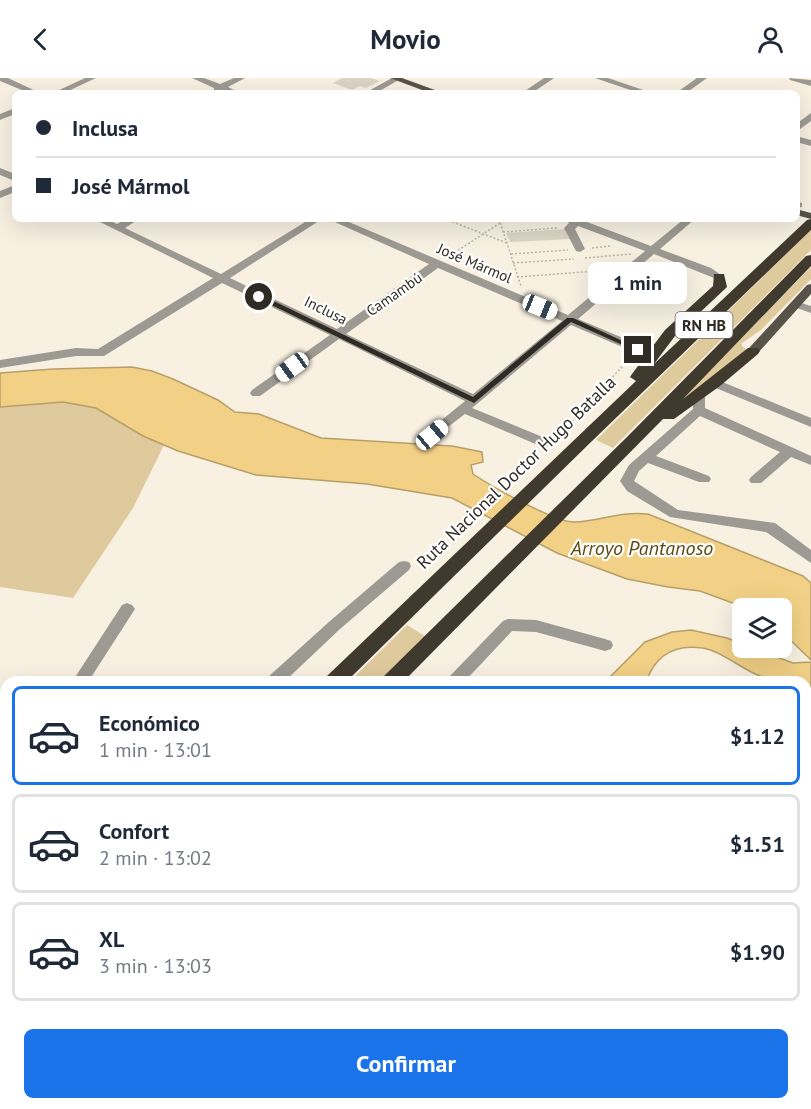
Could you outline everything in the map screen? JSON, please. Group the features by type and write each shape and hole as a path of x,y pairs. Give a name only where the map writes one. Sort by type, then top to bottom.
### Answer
{"highway":[{"name":"Ruta Nacional Doctor Hugo Batalla","path":"340,676 591,432 811,223"},
{"name":"RN HB","path":"397,676 633,441 811,259"},
{"path":"591,432 670,333 720,287 719,277"},
{"path":"633,441 699,402 715,383 753,351"}],"main road":[{"path":"396,78 430,90"},
{"path":"753,351 811,287"}],"street":[{"path":"1,78 29,90"},
{"path":"64,90 92,78"},
{"path":"196,78 228,90"},
{"path":"214,90 241,78"},
{"path":"374,90 396,78"},
{"path":"531,90 550,78"},
{"path":"599,78 638,90"},
{"path":"685,90 703,78"},
{"path":"793,78 811,83"},
{"name":"Inclusa","path":"105,222 337,334 545,443"},
{"path":"117,228 128,222"},
{"path":"0,364 76,352 100,353 311,222"},
{"name":"José Mármol","path":"340,222 638,350"},
{"path":"432,435 686,222"},
{"path":"572,223 707,270 719,277"},
{"path":"572,223 580,249"},
{"name":"Camambú","path":"256,393 438,263"},
{"path":"795,304 811,310"},
{"path":"715,383 811,423"},
{"path":"811,461 699,402 634,468 627,481 632,488 675,514 770,527 811,558"},
{"path":"756,480 790,451"},
{"path":"646,457 704,480"},
{"name":"Ruta Nacional Doctor Hugo Batalla","path":"280,676 335,625 405,566"},
{"path":"84,676 127,609"},
{"path":"460,676 508,625 536,626 604,645"}],"path":[{"path":"453,222 507,243"},
{"name":"Camambú","path":"438,263 501,223"},
{"path":"501,223 525,300"},
{"path":"503,232 572,223"},
{"path":"518,277 631,268"},
{"path":"545,443 554,440 638,350"}],"shaded area":[{"path":"811,230 811,250 613,448 596,440"},
{"path":"811,267 811,279 761,330 742,343 747,350 678,403"},
{"path":"63,402 96,408 143,436 164,445 133,508 73,598 0,587 0,407"},
{"path":"407,625 425,636 384,676 355,676"}],"water":[{"name":"Arroyo Pantanoso","path":"132,367 173,379 218,400 235,412 259,414 321,438 452,446 482,452 483,462 471,465 473,474 538,510 565,520 574,522 628,514 648,514 803,576 811,583 811,660 792,642 792,598 732,598 732,603 700,591 627,579 557,553 452,498 367,484 256,475 178,451 143,436 96,408 63,402 0,407 0,373"},
{"path":"691,630 732,640 732,658 779,658 793,663 811,662 811,676 761,676 717,653 692,647 666,654 654,665 649,676 611,676 645,642 672,632"}],"building":[{"path":"342,78 371,78 380,81 366,88 360,86 352,90 333,83"},
{"path":"566,229 570,239 510,242 506,233"}],"route":[{"path":"259,297 474,400 570,319 638,350"}]}
